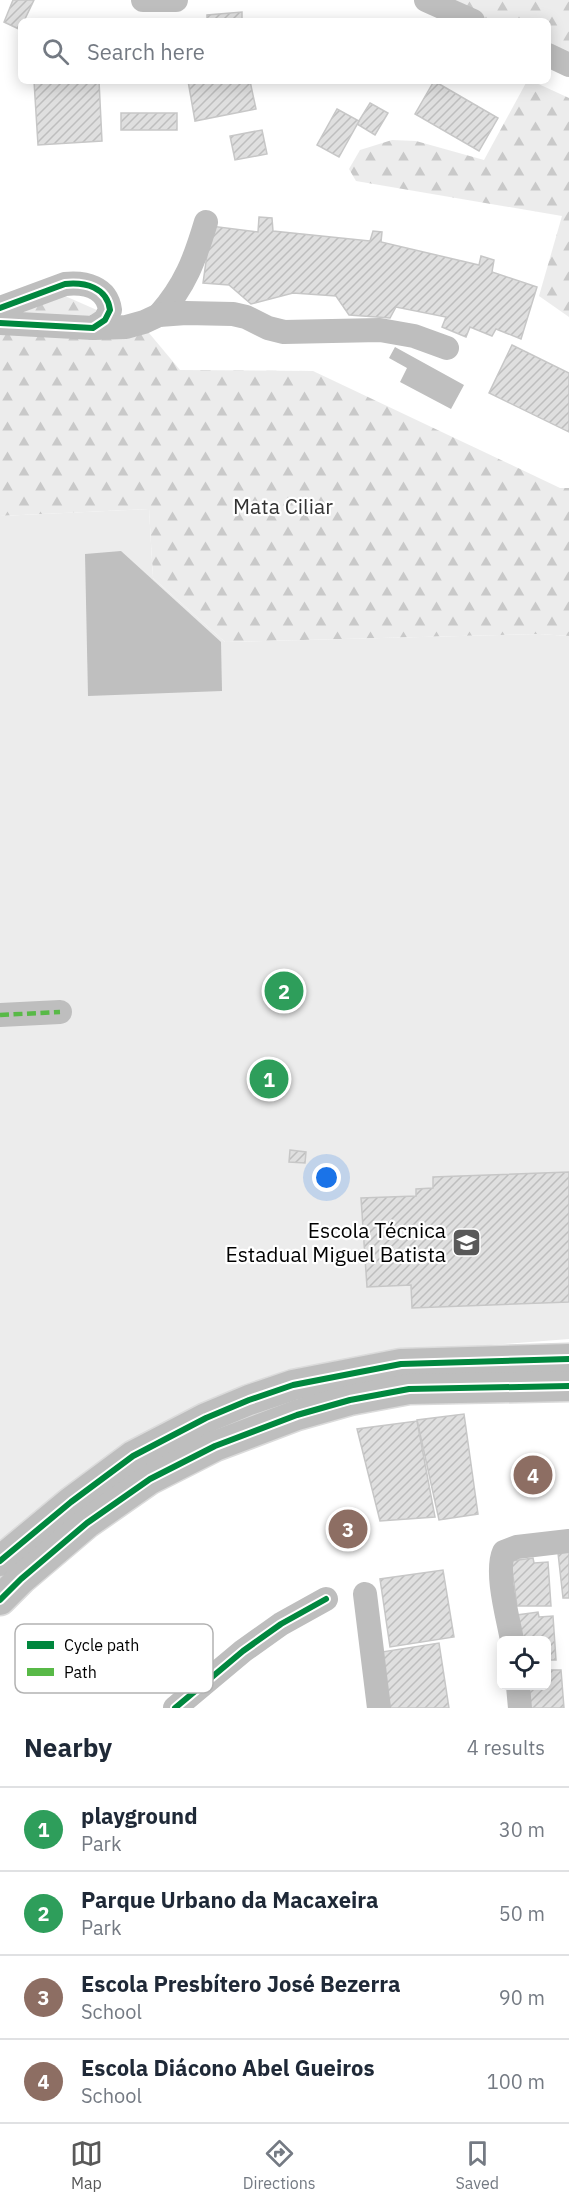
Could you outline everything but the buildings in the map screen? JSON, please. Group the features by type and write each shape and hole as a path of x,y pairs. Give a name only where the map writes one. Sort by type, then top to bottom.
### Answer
{"main road":[{"path":"0,1561 71,1502 134,1456 206,1418 293,1384 401,1364 569,1359"},
{"path":"0,1600 21,1579 87,1523 150,1479 235,1438 297,1415 350,1400 409,1389 569,1386"}],"street":[{"path":"143,0 176,0"},
{"path":"426,0 466,18"},
{"path":"551,56 569,65"},
{"path":"0,323 93,328 126,327 159,315 183,284 198,249 206,222"},
{"path":"0,308 65,284 85,284 129,307 159,315 233,314 284,332 380,330 414,336 447,348"},
{"path":"93,328 105,320 110,310 105,296"},
{"path":"0,1015 60,1012"},
{"path":"511,1636 501,1573 501,1559 504,1552 518,1546 569,1541"},
{"path":"365,1594 379,1708"},
{"path":"213,1676 281,1624 326,1599"},
{"path":"518,1690 520,1708"},
{"path":"175,1708 193,1693"}],"green space":[{"path":"419,0 569,0 569,73 551,64 551,18 456,18"},
{"path":"525,84 539,84 569,98 569,317 539,296 562,216 356,181 349,169 360,150 392,140 416,141 484,160"},
{"name":"Mata Ciliar","path":"56,292 149,333 180,370 313,371 560,488 569,488 569,636 539,634 225,642 153,578 149,509 0,516 0,326"},
{"path":"149,509 153,578 225,642 539,634 569,636 569,1339 412,1351 269,1376 188,1411 0,1552 0,516"}],"shaded area":[{"path":"395,347 464,385 451,409 400,382 407,368 389,358"},
{"path":"121,551 221,642 222,691 88,696 85,554"}],"marked path":[{"path":"0,1015 60,1012"}],"cycle path":[{"path":"0,308 65,284 80,284 100,291 105,296 110,310 105,320 93,328 0,323"},
{"path":"0,1561 71,1502 133,1456 206,1418 249,1400 293,1385 401,1364 569,1359"},
{"path":"0,1600 21,1579 87,1523 150,1479 215,1446 297,1415 350,1400 409,1389 569,1386"},
{"path":"213,1676 281,1624 326,1599"},
{"path":"175,1708 193,1693"}],"place":[{"name":"Parque Urbano da Macaxeira","path":"284,991"},
{"name":"playground","path":"269,1079"},
{"name":"Escola Técnica Estadual Miguel Batista","path":"467,1242"},
{"name":"Escola Diácono Abel Gueiros","path":"533,1475"},
{"name":"Escola Presbítero José Bezerra","path":"348,1529"}]}
